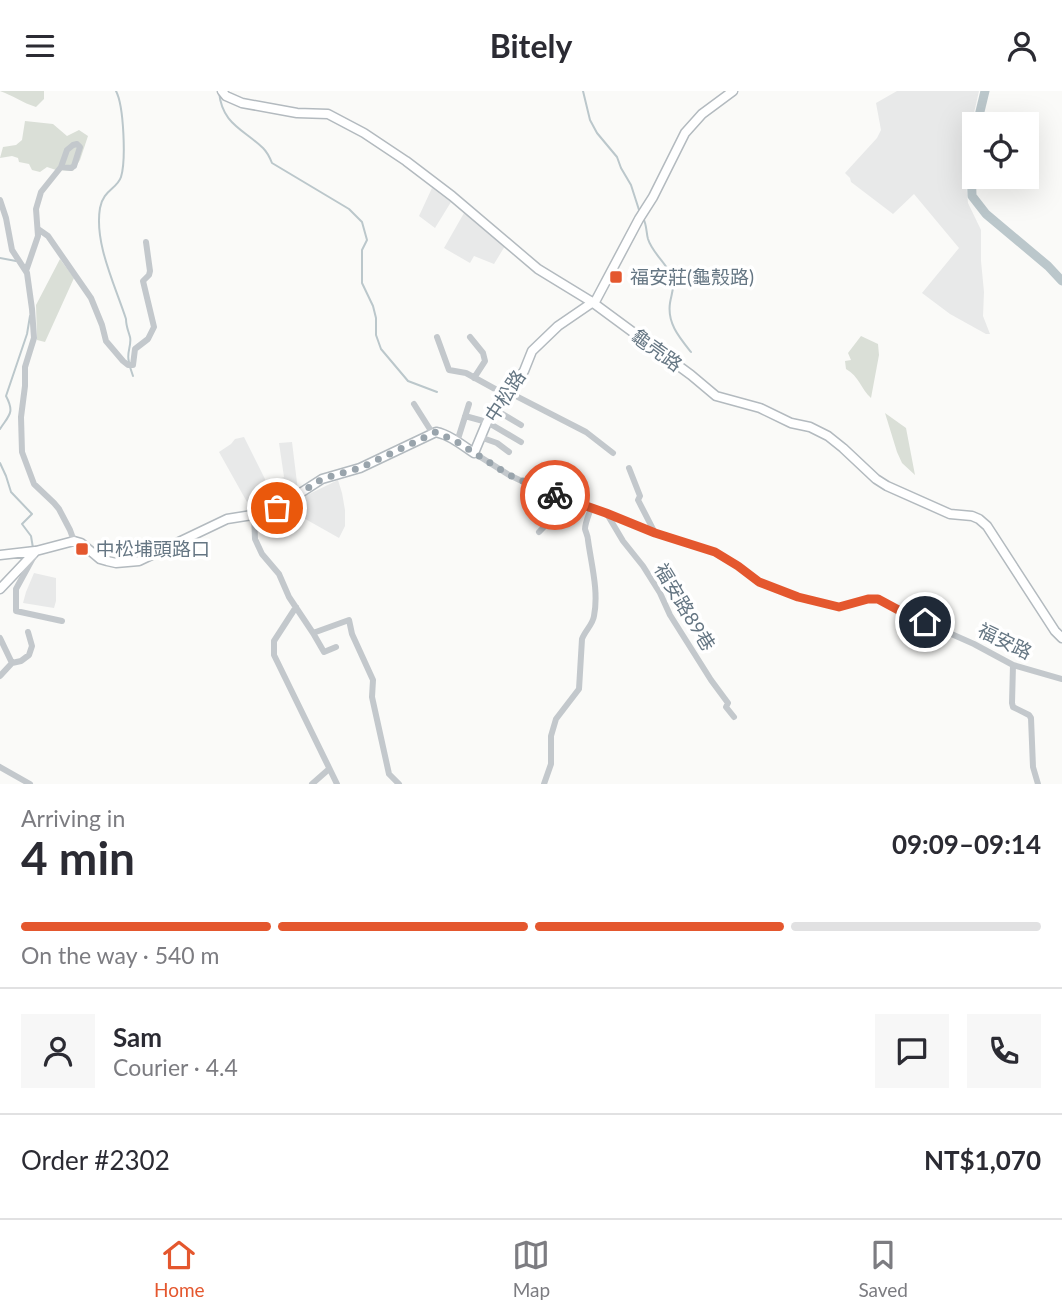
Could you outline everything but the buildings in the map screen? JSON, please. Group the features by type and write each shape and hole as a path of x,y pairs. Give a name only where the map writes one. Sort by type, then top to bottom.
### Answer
{"street":[{"name":"龜壳路","path":"222,91 226,96 242,103 297,113 328,114 364,133 452,196 538,269 592,302 716,396 760,408 828,436 887,486 950,514 979,519 987,526 1062,638"},
{"name":"中松路","path":"474,453 487,422 524,371 532,351 558,326 596,300 685,134 702,114 733,91"},
{"path":"26,271 38,229 36,209 41,192 61,167"},
{"path":"0,200 12,250 26,271 32,309 34,338 25,367 21,417 20,441 24,462 35,486 59,509 74,541"},
{"path":"38,229 48,236 73,270 91,298 106,341 128,365 133,365 135,349 148,339 154,327 143,281 150,271 146,242"},
{"path":"437,337 449,370 466,373 586,432 613,453"},
{"path":"470,337 483,353 485,361 474,378"},
{"path":"414,404 433,434"},
{"path":"457,442 469,404"},
{"path":"496,410 521,425"},
{"path":"465,416 487,422 520,442"},
{"path":"0,555 36,551 74,541 107,561 139,561 226,519 277,508 322,479 360,468 436,432 474,453"},
{"path":"480,437 497,443 509,452"},
{"name":"福安路","path":"474,453 509,475 569,501 715,552 759,582 798,597 839,607 878,599 974,644 1013,666 1062,679"},
{"path":"629,468 640,496 638,500 655,533"},
{"path":"539,532 569,501"},
{"path":"544,784 551,764 551,736 556,719 579,689 582,639 594,618 594,577 585,528 591,508"},
{"name":"福安路89巷","path":"606,513 660,593 670,615 728,703 726,707 734,717"},
{"path":"254,515 255,539 262,554 279,574 289,597 324,652 337,647"},
{"path":"0,589 36,551"},
{"path":"36,551 16,589 16,611 62,621"},
{"path":"296,607 272,648 337,784"},
{"path":"313,633 349,621 352,634 373,680 372,697 389,774 399,784"},
{"path":"0,676 12,663 29,655 32,646 28,632"},
{"path":"0,638 12,663"},
{"path":"1013,666 1012,703 1013,707 1031,717 1033,767 1038,784"},
{"path":"0,768 30,784"},
{"path":"312,784 329,769"}],"shaded area":[{"path":"0,91 44,91 44,99 36,107"},
{"path":"897,91 979,91 974,112 962,112 962,189 967,189 968,203 981,230 983,316 990,334 950,314 922,293 959,248 914,194 893,214 851,182 845,173 881,130 876,103"},
{"path":"25,121 53,124 67,136 79,130 88,136 80,160 73,171 47,167 40,172 32,170 29,164 19,162 18,158 0,158 3,147 16,145 22,140"},
{"path":"432,188 451,202 435,228 419,216"},
{"path":"464,213 505,246 494,264 474,256 470,263 444,248"},
{"path":"60,259 74,278 45,342 37,340 36,305"},
{"path":"861,336 878,344 879,355 871,398 854,375 846,369 845,361 851,360 848,353"},
{"path":"885,413 906,428 915,475 902,463"},
{"path":"244,437 267,483 284,477 279,443 292,442 299,499 338,480 345,510 345,526 339,538 277,503 270,509 252,511 219,452 235,439"},
{"path":"34,573 56,578 54,608 23,603"}],"waterway":[{"path":"116,91 122,121 123,169 119,181 102,202 99,221 103,250 130,337 129,362"},
{"path":"583,91 590,120 617,157 631,185 640,213"},
{"path":"980,112 985,91"},
{"path":"219,92 224,112 229,119 263,148 272,163 349,209 362,222 367,240 362,250 362,283 373,306 376,335 381,349 408,381 437,392"},
{"path":"972,189 972,196 986,214 1062,281"},
{"path":"643,218 650,245 669,270 673,282 670,303 672,323 691,352"},
{"path":"0,258 16,261"},
{"path":"0,429 10,414 6,396 27,334 30,316"},
{"path":"130,367 133,376"},
{"path":"0,463 11,492 32,514 22,524 31,536 33,548"}],"way so far":[{"path":"277,508 322,479 360,468 436,432 509,475 555,495"}],"place":[{"name":"福安莊(龜殼路)","path":"616,277"},
{"name":"中松埔頭路口","path":"82,549"}],"route":[{"path":"555,495 655,533 715,552 759,582 798,597 839,607 878,599 925,622"}]}
